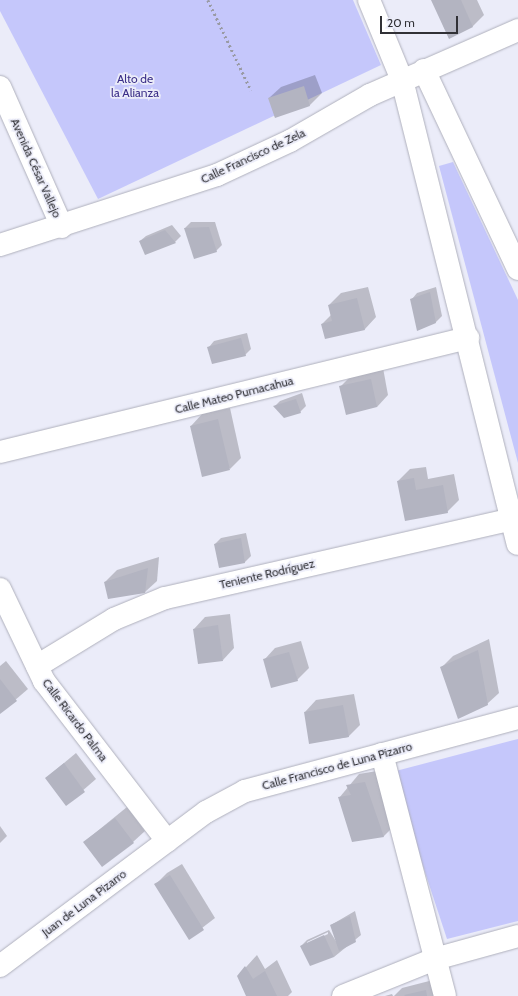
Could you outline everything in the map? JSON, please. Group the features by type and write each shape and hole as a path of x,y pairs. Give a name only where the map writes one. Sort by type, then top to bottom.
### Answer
{"street":[{"path":"369,0 402,80 468,338 518,544"},
{"name":"Calle Francisco de Zela","path":"0,245 62,227 217,175 290,141 370,95 518,30"},
{"path":"424,70 511,236 518,269"},
{"name":"Avenida César Vallejo","path":"0,87 62,227"},
{"name":"Calle Mateo Pumacahua","path":"0,452 468,338"},
{"name":"Teniente Rodríguez","path":"37,666 114,619 165,598 512,519"},
{"name":"Calle Ricardo Palma","path":"0,589 44,681 167,841"},
{"name":"Calle Francisco de Luna Pizarro","path":"167,841 206,812 245,791 518,718"},
{"path":"382,754 445,996"},
{"name":"Juan de Luna Pizarro","path":"1,962 167,841"},
{"path":"343,996 435,959 518,936"}],"path":[{"path":"208,0 251,90"}],"green space":[{"name":"Alto de la Alianza","path":"0,0 353,0 381,65 98,199 0,11"},
{"path":"453,162 518,300 518,463 439,166"},
{"path":"518,739 518,921 447,939 392,772"}],"building":[{"path":"431,0 461,0 473,27 449,39"},
{"path":"304,86 310,106 275,118 268,98"},
{"path":"209,227 217,252 194,259 184,228"},
{"path":"165,230 176,243 145,255 139,241"},
{"path":"430,292 436,323 417,331 410,299"},
{"path":"357,298 365,330 325,339 321,324 332,321 328,305"},
{"path":"241,338 246,356 212,364 207,347"},
{"path":"371,379 377,407 346,415 339,386"},
{"path":"296,399 301,413 284,418 273,406"},
{"path":"218,419 230,470 202,477 190,426"},
{"path":"414,478 416,490 443,485 448,513 405,521 397,481"},
{"path":"241,538 245,563 219,568 214,544"},
{"path":"148,568 145,593 108,599 104,582"},
{"path":"218,625 223,661 198,664 193,629"},
{"path":"478,650 488,705 458,719 440,667"},
{"path":"289,652 298,681 271,688 263,659"},
{"path":"0,679 17,701 0,714"},
{"path":"343,705 349,737 309,744 304,712"},
{"path":"64,763 85,792 66,806 45,778"},
{"path":"365,782 384,837 352,842 338,797 351,795 346,785"},
{"path":"115,818 134,843 102,867 83,842"},
{"path":"170,875 204,930 189,940 154,884"},
{"path":"350,916 356,942 339,951 330,925"},
{"path":"324,935 334,957 310,966 300,946"},
{"path":"245,966 253,979 265,971 277,996 246,996 237,976"},
{"path":"426,990 427,996 404,995"}]}
